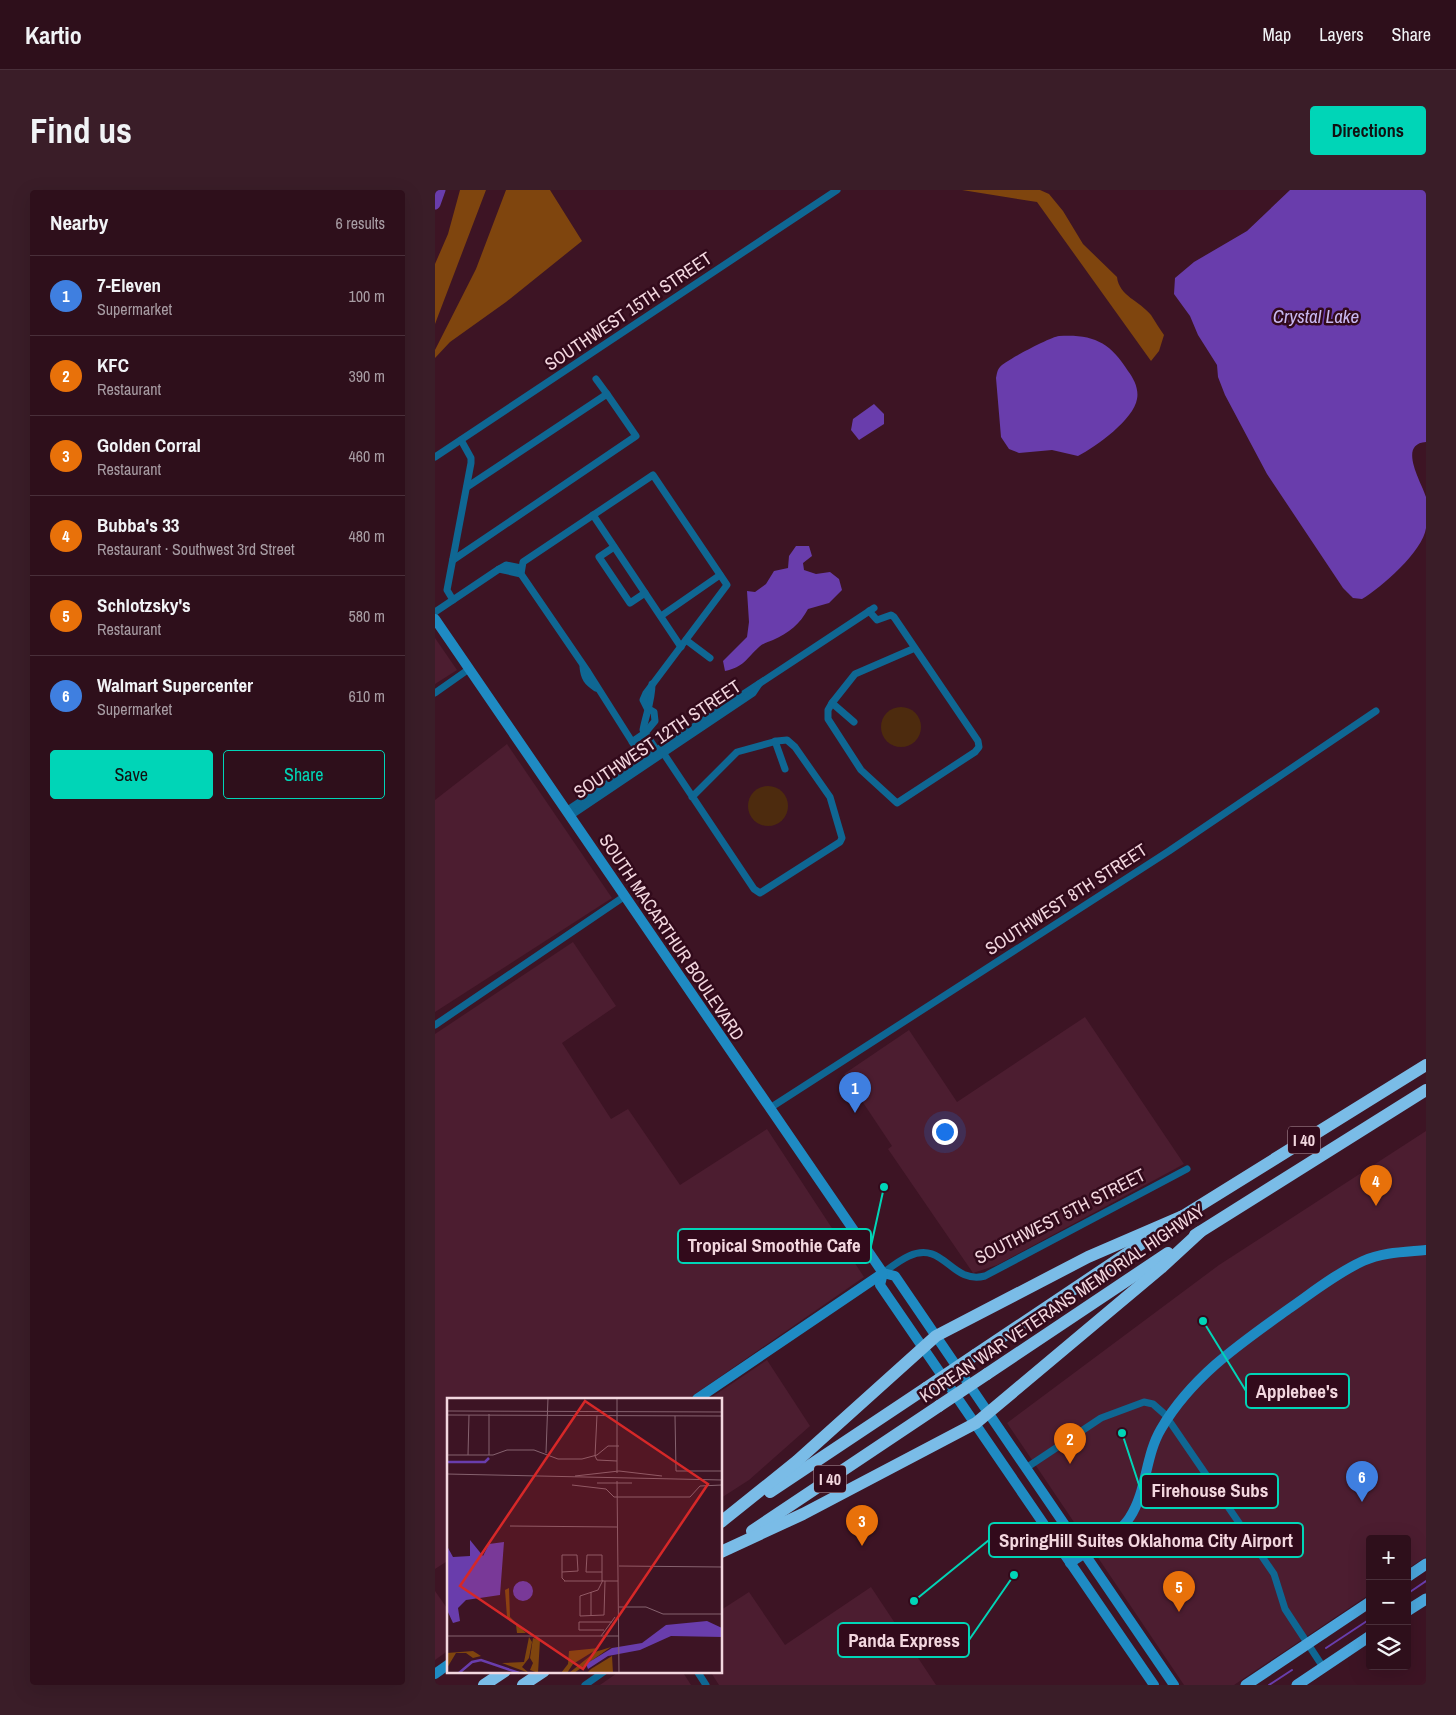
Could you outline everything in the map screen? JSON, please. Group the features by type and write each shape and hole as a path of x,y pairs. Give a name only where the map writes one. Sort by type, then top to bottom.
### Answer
{"highway":[{"name":"KOREAN WAR VETERANS MEMORIAL HIGHWAY","path":"723,1522 1183,1216 1426,1065"},
{"name":"KOREAN WAR VETERANS MEMORIAL HIGHWAY","path":"723,1551 1200,1232 1426,1090"},
{"path":"723,1521 797,1462 936,1336 1088,1257 1134,1235 1183,1216"},
{"path":"723,1551 803,1514 976,1423 1161,1268 1200,1232"},
{"path":"484,1685 504,1672"},
{"path":"523,1685 542,1672"}],"main road":[{"name":"SOUTH MACARTHUR BOULEVARD","path":"435,619 883,1273 895,1276 1174,1685"},
{"path":"1070,1563 1129,1519 1135,1508 1154,1443 1168,1419 1192,1386 1213,1366 1319,1288 1363,1261 1391,1253 1426,1250"},
{"name":"SOUTH MACARTHUR BOULEVARD","path":"883,1273 880,1286 976,1423 1154,1685"},
{"name":"SOUTHWEST 5TH STREET","path":"698,1398 883,1273"},
{"path":"1411,1574 1426,1564"},
{"path":"1411,1608 1426,1598"},
{"path":"1246,1685 1366,1605"},
{"path":"1107,1616 1133,1625"},
{"path":"1297,1685 1366,1639"},
{"path":"1126,1644 1136,1641 1154,1656"},
{"path":"435,1674 447,1665"}],"street":[{"name":"SOUTHWEST 15TH STREET","path":"435,457 837,190"},
{"path":"453,560 636,436 596,379"},
{"path":"467,487 607,394"},
{"path":"453,600 447,590 471,458 461,440"},
{"path":"643,759 597,688 587,682 583,667 521,571 523,562 653,475 727,585 653,684 651,702 647,708 643,730 692,797 754,888 760,893 839,842 842,834 829,797 792,743 781,740 737,752 692,797"},
{"path":"593,515 681,647"},
{"path":"614,547 599,557 630,603 645,593"},
{"path":"435,612 499,569 521,571"},
{"path":"661,616 721,575"},
{"name":"SOUTHWEST 12TH STREET","path":"568,813 753,693 759,684 871,609 877,620 891,615 894,616 915,648"},
{"path":"686,640 710,658"},
{"path":"915,648 978,741 979,748 897,803 861,770 828,720 829,710 832,703 855,674 915,648"},
{"path":"435,693 469,669"},
{"path":"832,703 854,722"},
{"name":"SOUTHWEST 8TH STREET","path":"771,1108 1169,851 1376,712"},
{"path":"632,742 645,733"},
{"path":"775,741 785,769"},
{"name":"SOUTHWEST 12TH STREET","path":"568,813 643,759 660,752"},
{"path":"435,1025 625,896"},
{"name":"SOUTHWEST 5TH STREET","path":"883,1273 910,1255 923,1252 936,1254 962,1275 985,1276 1187,1170"},
{"path":"1026,1468 1101,1418 1144,1402 1153,1404 1168,1419 1274,1574 1285,1609 1323,1667"},
{"path":"585,1685 604,1672"},
{"path":"698,1672 706,1685"}],"shaded area":[{"path":"460,190 486,190 435,324 435,264 448,234"},
{"path":"506,190 550,190 582,241 506,302 450,342 435,358 435,350 476,269"},
{"path":"962,190 1040,190 1049,194 1063,211 1083,244 1117,277 1119,284 1126,294 1151,315 1164,335 1159,351 1151,361 1037,202"},
{"path":"435,638 457,670 435,684"},
{"path":"897,707 905,707 912,710 918,716 921,727 918,738 912,744 905,747 897,747 890,744 884,738 881,731 881,723 884,716 890,710"},
{"path":"507,744 612,898 435,1012 435,800"},
{"path":"764,786 772,786 779,789 785,795 788,806 785,817 779,823 772,826 764,826 757,823 751,817 748,810 748,802 751,795 757,789"},
{"path":"573,942 616,1006 562,1043 611,1119 628,1109 680,1185 767,1129 864,1277 689,1398 447,1398 447,1561 435,1569 435,1034"},
{"path":"1085,1017 1184,1164 997,1265 973,1273 888,1149 892,1146 844,1074 909,1030 957,1102"},
{"path":"1426,1131 1426,1557 1411,1566 1411,1535 1366,1535 1366,1597 1234,1685 1184,1685 1007,1423 1219,1265"},
{"path":"767,1360 810,1426 749,1480 723,1497 723,1398 710,1398"},
{"path":"871,1587 936,1685 719,1685 711,1672 723,1672 723,1609 749,1592 785,1645"},
{"path":"435,1591 447,1608 447,1651 435,1660"},
{"path":"619,1672 683,1672 691,1685 600,1685"}],"water":[{"name":"Crystal Lake","path":"1290,190 1426,190 1426,442 1418,444 1413,449 1412,457 1426,497 1426,528 1417,547 1400,568 1362,599 1353,598 1343,588 1267,474 1225,395 1218,377 1217,365 1198,335 1190,316 1174,294 1175,278 1194,262 1247,231"},
{"path":"1059,336 1091,339 1107,347 1121,361 1136,384 1137,399 1129,415 1113,432 1078,456 1052,450 1019,453 1009,449 1001,437 996,378 998,371 1000,367 1018,355"},
{"path":"874,404 884,414 884,424 859,440 851,430 853,419"},
{"path":"796,546 809,546 812,556 803,563 804,570 816,574 830,572 839,579 842,590 829,603 808,609 793,628 761,646 741,665 725,671 723,661 747,637 749,622 747,591 755,592 766,584 774,571 788,568 789,556"}],"waterway":[{"path":"435,204 440,190"},
{"path":"1411,1591 1426,1581"},
{"path":"1326,1648 1366,1622"},
{"path":"1269,1685 1292,1670"}],"place":[{"name":"7-Eleven","path":"855,1113"},
{"name":"Tropical Smoothie Cafe","path":"884,1187"},
{"name":"Bubba's 33","path":"1376,1206"},
{"name":"Applebee's","path":"1203,1321"},
{"name":"Firehouse Subs","path":"1122,1433"},
{"name":"KFC","path":"1070,1464"},
{"name":"Walmart Supercenter","path":"1362,1502"},
{"name":"Golden Corral","path":"862,1546"},
{"name":"Panda Express","path":"1014,1575"},
{"name":"SpringHill Suites Oklahoma City Airport","path":"914,1601"},
{"name":"Schlotzsky's","path":"1179,1612"}]}
